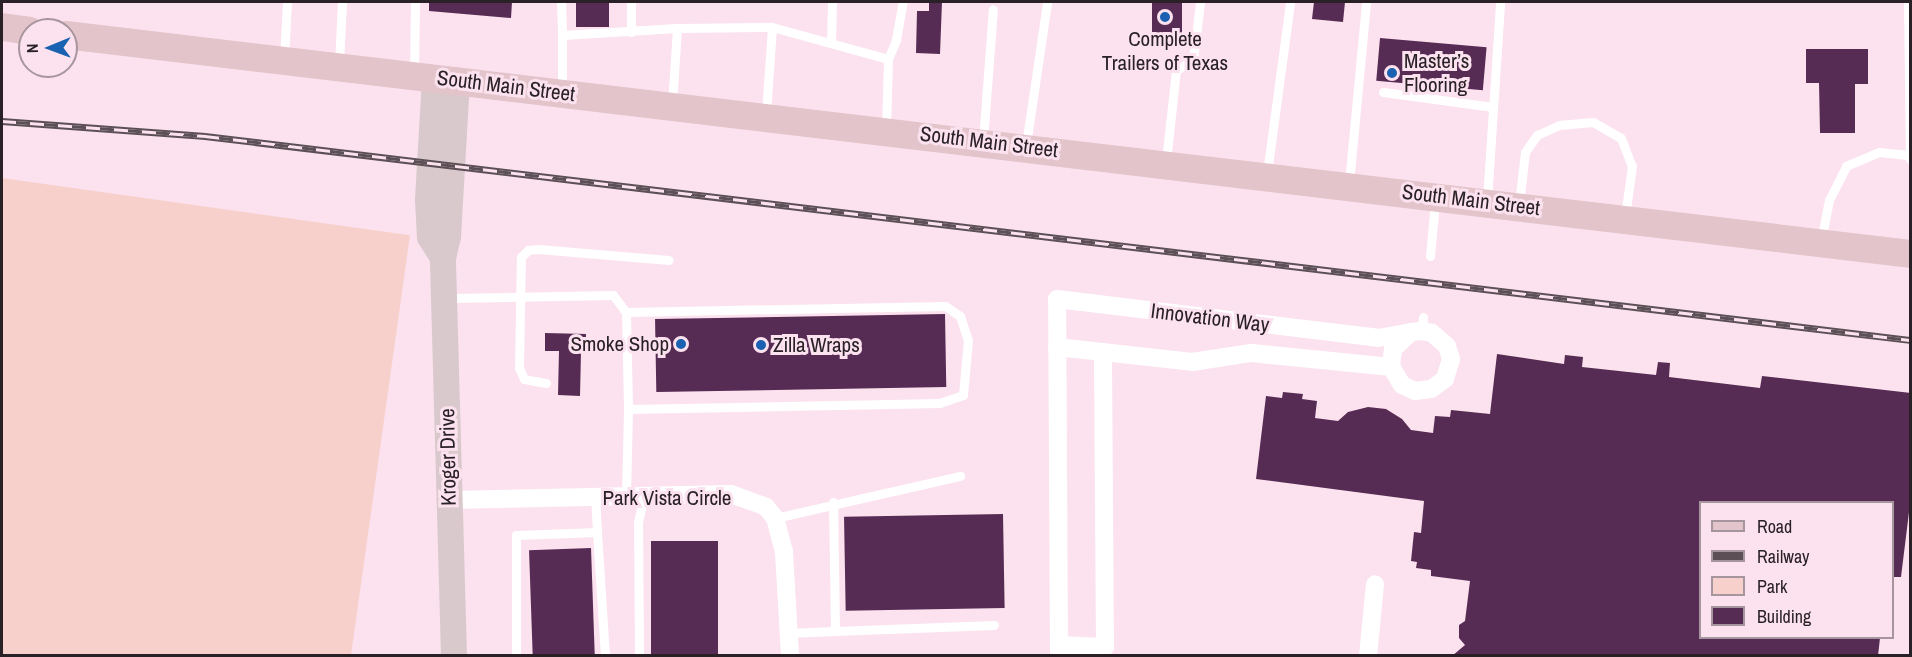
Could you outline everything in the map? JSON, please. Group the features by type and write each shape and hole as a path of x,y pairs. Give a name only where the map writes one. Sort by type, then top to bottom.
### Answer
{"main road":[{"path":"2,27 18,29"},
{"name":"South Main Street","path":"78,36 983,141 1911,254"},
{"name":"Kroger Drive","path":"435,78 428,200 430,237 443,258 454,656"}],"street":[{"name":"Innovation Way","path":"1102,352 1104,647 1059,650 1057,299 1378,338 1419,327"},
{"path":"1419,327 1432,333 1447,346 1450,359 1445,379 1431,389 1415,391 1402,385 1391,367 1393,349 1419,327"},
{"name":"Innovation Way","path":"1057,347 1192,362 1251,353 1391,367"},
{"name":"Park Vista Circle","path":"449,500 731,494 766,507 775,518"},
{"path":"775,518 784,552 790,656"},
{"path":"1368,656 1375,584"}],"lane":[{"path":"284,60 287,2"},
{"path":"339,66 342,2"},
{"path":"415,2 435,78"},
{"path":"561,2 562,92"},
{"path":"631,2 631,32"},
{"path":"831,43 832,2"},
{"path":"886,130 888,59 896,40 903,2"},
{"path":"1026,147 1047,2"},
{"path":"1166,164 1176,70 1193,60 1200,2"},
{"path":"1267,176 1290,2"},
{"path":"1348,185 1366,2"},
{"path":"1487,202 1500,2"},
{"path":"1821,243 1829,200 1846,166 1879,152 1910,157 1908,2"},
{"path":"983,141 993,9"},
{"path":"562,35 677,28 772,27 888,59"},
{"path":"766,116 772,27"},
{"path":"672,105 677,28"},
{"path":"1383,92 1493,106"},
{"path":"1518,206 1525,152 1537,135 1559,125 1593,122 1621,138 1632,166 1625,219"},
{"path":"1430,256 1436,196"},
{"path":"546,383 524,379 519,368 521,257 528,250 669,260"},
{"path":"444,298 613,295 626,312 628,409 638,522 639,656"},
{"path":"626,312 945,306 960,316 968,340 963,395 940,403 628,409"},
{"path":"775,518 833,502 960,476"},
{"path":"596,498 605,656"},
{"path":"833,502 835,631"},
{"path":"516,656 516,536 597,532"},
{"path":"789,633 994,625"}],"green space":[{"path":"2,178 410,235 351,656 2,656"}],"building":[{"path":"429,2 512,2 511,18 429,11"},
{"path":"576,2 609,2 609,27 576,27"},
{"path":"929,2 942,2 940,54 916,53 917,11 929,11"},
{"name":"Complete Trailers of Texas","path":"1152,2 1182,2 1182,33 1152,33"},
{"path":"1314,2 1345,2 1343,22 1312,19"},
{"path":"1380,38 1487,47 1483,90 1376,81"},
{"path":"1806,49 1868,49 1868,84 1855,84 1855,133 1820,133 1819,83 1806,83"},
{"path":"945,314 946,387 656,392 655,319"},
{"path":"545,333 586,334 586,352 581,352 580,396 558,395 559,351 545,351"},
{"path":"1497,354 1564,364 1565,355 1583,357 1582,367 1656,375 1658,362 1670,363 1669,377 1760,388 1762,376 1911,393 1911,496 1901,577 1894,577 1894,501 1699,501 1699,639 1880,639 1878,656 1452,656 1465,645 1459,638 1459,625 1465,621 1470,581 1431,576 1431,570 1416,568 1417,562 1411,561 1414,532 1421,533 1424,501 1256,479 1266,396 1282,398 1283,392 1303,394 1302,399 1317,401 1315,418 1338,421 1348,412 1368,407 1386,409 1402,419 1411,430 1433,433 1435,416 1450,417 1451,410 1490,414"},
{"path":"1003,514 1005,608 846,611 844,517"},
{"path":"651,541 718,541 718,656 651,656"},
{"path":"591,548 595,656 533,656 529,550"}],"railway":[{"path":"2,121 205,136 1910,340"}],"place":[{"name":"Complete Trailers of Texas","path":"1165,17"},
{"name":"Master’s Flooring","path":"1392,73"},
{"name":"Smoke Shop","path":"681,344"},
{"name":"Zilla Wraps","path":"761,345"}]}
